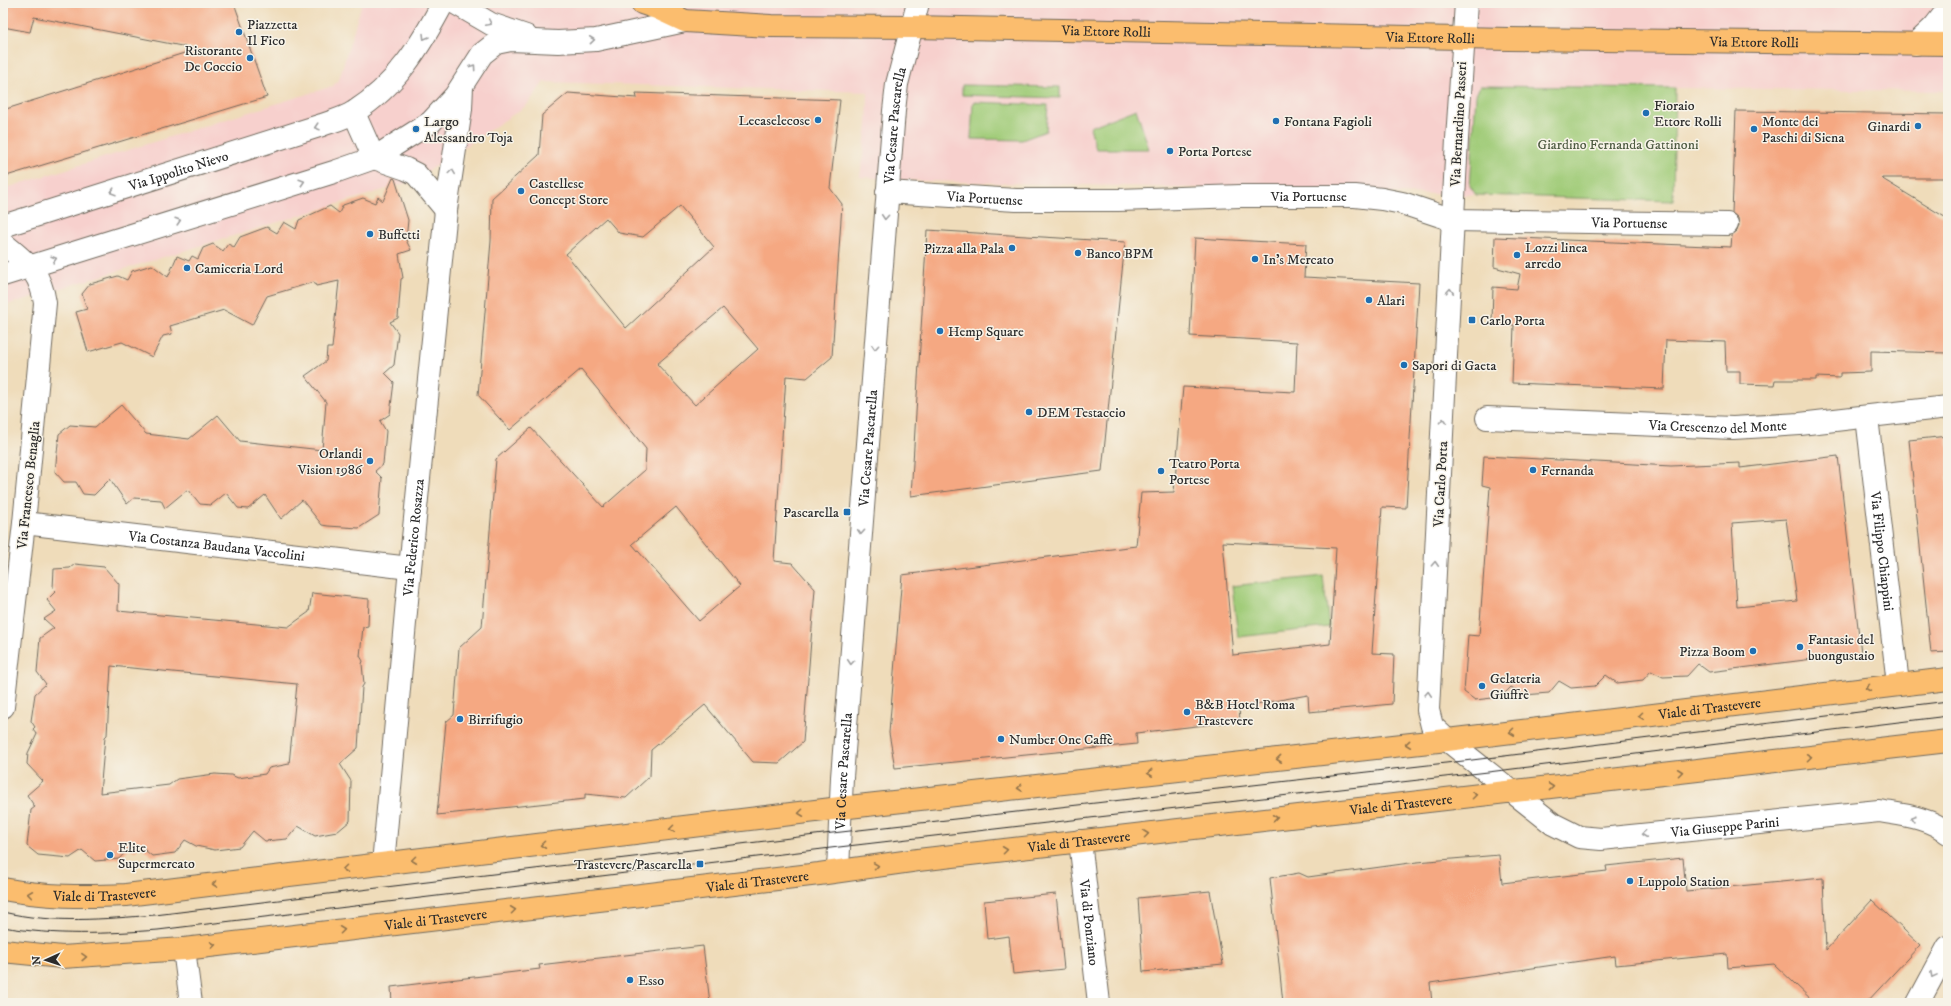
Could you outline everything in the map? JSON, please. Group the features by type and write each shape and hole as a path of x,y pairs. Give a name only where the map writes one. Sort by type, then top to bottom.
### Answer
{"main road":[{"path":"642,3 685,21 771,26 912,27"},
{"name":"Via Ettore Rolli","path":"912,27 1948,44"},
{"name":"Viale di Trastevere","path":"3,889 29,894 64,897 126,895 840,808 1447,740 1948,678"},
{"name":"Viale di Trastevere","path":"3,950 62,957 184,949 1080,841 1948,741"}],"street":[{"path":"443,3 423,41 405,67 354,113 374,158 416,174 446,210"},
{"path":"455,3 491,24 536,40"},
{"name":"Via Cesare Pascarella","path":"838,871 840,808 887,192 897,84 918,3"},
{"name":"Via Bernardino Passeri","path":"1453,220 1466,3"},
{"path":"1916,44 1934,27 1948,9"},
{"path":"3,275 337,171 374,158 430,122 448,105 482,54 491,45 505,40 564,42 596,40 685,21"},
{"name":"Via Federico Rosazza","path":"383,864 410,568 446,210 461,109 462,86"},
{"name":"Via Ippolito Nievo","path":"3,226 315,128 354,113"},
{"name":"Via Portuense","path":"887,192 1016,200 1118,200 1241,196 1355,196 1402,204 1453,220 1727,224"},
{"name":"Via Carlo Porta","path":"1447,740 1432,726 1428,710 1453,220"},
{"path":"3,243 30,267"},
{"name":"Via Francesco Benaglia","path":"3,707 24,523 45,303 41,283 30,267"},
{"name":"Via Crescenzo del Monte","path":"1487,418 1733,428 1773,426 1867,417 1948,407"},
{"name":"Via Filippo Chiappini","path":"1867,417 1898,684"},
{"name":"Via Costanza Baudana Vaccolini","path":"24,523 410,568"},
{"path":"1447,740 1512,791"},
{"name":"Via Giuseppe Parini","path":"1512,791 1553,824 1585,838 1601,839 1879,811 1898,814 1928,822 1948,833"},
{"name":"Via di Ponziano","path":"1080,841 1099,1003"},
{"path":"1918,1003 1948,947"},
{"path":"184,949 190,1003"}],"shaded area":[{"name":"Porta Portese","path":"362,3 1948,3 1948,91 1479,86 1474,195 922,181 860,177 867,125 868,92 544,82 526,106 413,181 3,306 3,189 333,86 339,79"}],"green space":[{"path":"962,85 1060,87 1060,98 962,95"},
{"name":"Giardino Fernanda Gattinoni","path":"1480,86 1675,88 1673,201 1476,195 1470,186 1476,95"},
{"path":"973,102 1048,105 1046,131 1022,140 971,139"},
{"path":"1136,109 1149,149 1096,149 1090,127"},
{"path":"1323,576 1329,627 1238,637 1232,586"}],"building":[{"path":"3,3 234,3 267,97 3,177 3,110 197,49 34,17 30,32 3,27"},
{"path":"568,93 637,98 636,93 840,100 830,188 842,204 832,357 807,378 786,376 774,561 792,563 815,589 803,742 779,763 753,762 705,705 651,750 650,776 626,798 585,794 585,799 437,815 446,722 454,715 459,648 482,627 496,459 531,428 603,507 645,470 646,449 581,369 510,430 478,395 491,241 492,198 539,155 542,115","holes":["680,206 714,247 626,328 566,254 606,218 619,233 643,237","723,308 758,349 695,405 657,364","676,507 740,586 699,621 632,544"]},
{"path":"1736,111 1948,114 1948,178 1881,178 1948,219 1948,353 1871,351 1871,372 1840,373 1840,378 1816,377 1816,380 1775,380 1774,385 1740,384 1740,371 1726,371 1725,342 1666,340 1664,389 1512,383 1514,325 1492,323 1493,287 1517,289 1520,274 1494,267 1495,237 1731,247 1732,235 1737,231 1739,225 1738,218 1732,213"},
{"path":"393,178 395,179 408,220 406,240 411,250 399,254 403,278 401,279 398,318 390,322 398,333 394,365 385,373 394,382 390,414 380,421 386,431 383,464 375,471 382,478 379,515 359,528 328,526 322,525 302,500 281,519 265,495 248,509 238,508 226,493 211,505 200,504 188,489 165,508 161,500 134,498 127,504 110,479 94,495 83,494 76,482 64,482 55,472 59,434 70,425 95,427 121,405 146,434 189,439 218,415 240,441 322,450 326,402 305,376 326,361 327,348 332,348 339,281 316,286 314,282 267,296 252,325 224,310 170,326 172,334 163,336 152,357 122,342 88,352 76,312 87,309 82,294 90,284 118,276 127,280 132,271 152,265 168,277 177,256 189,261 192,256 198,259 203,248 213,244 223,251 228,244 234,247 240,237 267,227 277,233 284,222 296,229 299,220 330,206 339,213 343,205 363,198 375,203 378,197 383,201"},
{"path":"927,230 1125,242 1102,471 911,496"},
{"path":"1195,238 1306,244 1304,277 1419,283 1406,508 1382,507 1372,653 1394,654 1392,704 1309,712 1308,695 1239,707 1240,721 1136,733 1137,744 895,768 889,733 902,575 1136,546 1141,493 1174,492 1183,387 1295,392 1297,342 1190,336","holes":["1223,542 1336,548 1330,644 1233,655"]},
{"path":"1948,436 1948,652 1931,653 1909,440"},
{"path":"1484,456 1671,466 1740,463 1740,468 1838,456 1861,653 1709,672 1698,664 1687,676 1663,677 1651,671 1643,680 1617,683 1606,675 1595,686 1571,688 1559,681 1549,693 1524,695 1511,687 1501,697 1475,700 1464,692 1468,635 1479,636 1490,487 1482,485","holes":["1786,519 1797,601 1737,607 1732,523"]},
{"path":"75,564 104,567 119,584 118,611 288,627 309,612 312,593 369,599 368,626 363,627 360,656 363,661 364,684 362,687 358,748 340,764 351,781 350,821 337,832 315,836 298,826 287,839 265,841 253,831 240,847 215,850 196,846 185,840 175,853 152,856 140,846 135,851 129,848 119,859 95,861 82,850 70,858 38,855 27,846 31,810 35,807 27,795 43,781 27,764 28,753 37,734 33,729 35,727 31,721 35,694 46,684 37,672 40,638 54,628 44,619 56,611 47,600 56,591 53,588 54,569 70,568","holes":["111,666 297,684 289,764 269,768 265,774 238,778 231,775 215,774 177,779 169,785 100,793 105,737 107,735"]},
{"path":"1499,855 1502,883 1607,871 1606,866 1683,858 1686,891 1823,878 1826,950 1872,900 1920,945 1866,1003 1815,1003 1774,964 1728,968 1727,954 1616,965 1615,956 1430,983 1432,1003 1283,1003 1270,878 1299,873 1308,877 1417,862"},
{"path":"1210,891 1223,964 1143,972 1138,898"},
{"path":"1056,894 1064,969 1013,974 1009,936 987,939 984,901"},
{"path":"703,946 710,1003 392,1003 391,987 540,969 539,965"}],"tram line":[{"path":"3,912 22,916 79,920 155,915 815,835 1472,760 1948,701"},
{"path":"3,927 61,933 158,930 839,847 1488,772 1948,716"}],"place":[{"name":"Piazzetta Il Fico","path":"239,32"},
{"name":"Ristorante De Coccio","path":"250,58"},
{"name":"Fioraio Ettore Rolli","path":"1646,113"},
{"name":"Lecaselecose","path":"818,120"},
{"name":"Fontana Fagioli","path":"1276,121"},
{"name":"Ginardi","path":"1918,126"},
{"name":"Largo Alessandro Toja","path":"416,129"},
{"name":"Monte dei Paschi di Siena","path":"1754,129"},
{"name":"Porta Portese","path":"1170,151"},
{"name":"Castellese Concept Store","path":"521,191"},
{"name":"Buffetti","path":"370,234"},
{"name":"Pizza alla Pala","path":"1012,248"},
{"name":"Banco BPM","path":"1078,253"},
{"name":"Lozzi linea arredo","path":"1517,255"},
{"name":"In's Mercato","path":"1255,259"},
{"name":"Camiceria Lord","path":"187,268"},
{"name":"Alari","path":"1369,300"},
{"name":"Carlo Porta","path":"1472,320"},
{"name":"Hemp Square","path":"940,331"},
{"name":"Sapori di Gaeta","path":"1404,365"},
{"name":"DEM Testaccio","path":"1029,412"},
{"name":"Orlandi Vision 1986","path":"370,461"},
{"name":"Fernanda","path":"1533,470"},
{"name":"Teatro Porta Portese","path":"1161,471"},
{"name":"Pascarella","path":"847,512"},
{"name":"Fantasie del buongustaio","path":"1800,647"},
{"name":"Pizza Boom","path":"1753,651"},
{"name":"Gelateria Giuffrè","path":"1482,686"},
{"name":"B&B Hotel Roma Trastevere","path":"1187,712"},
{"name":"Birrifugio","path":"460,719"},
{"name":"Number One Caffè","path":"1001,739"},
{"name":"Elite Supermercato","path":"110,855"},
{"name":"Trastevere/Pascarella","path":"700,864"},
{"name":"Luppolo Station","path":"1630,881"},
{"name":"Esso","path":"630,980"}]}
